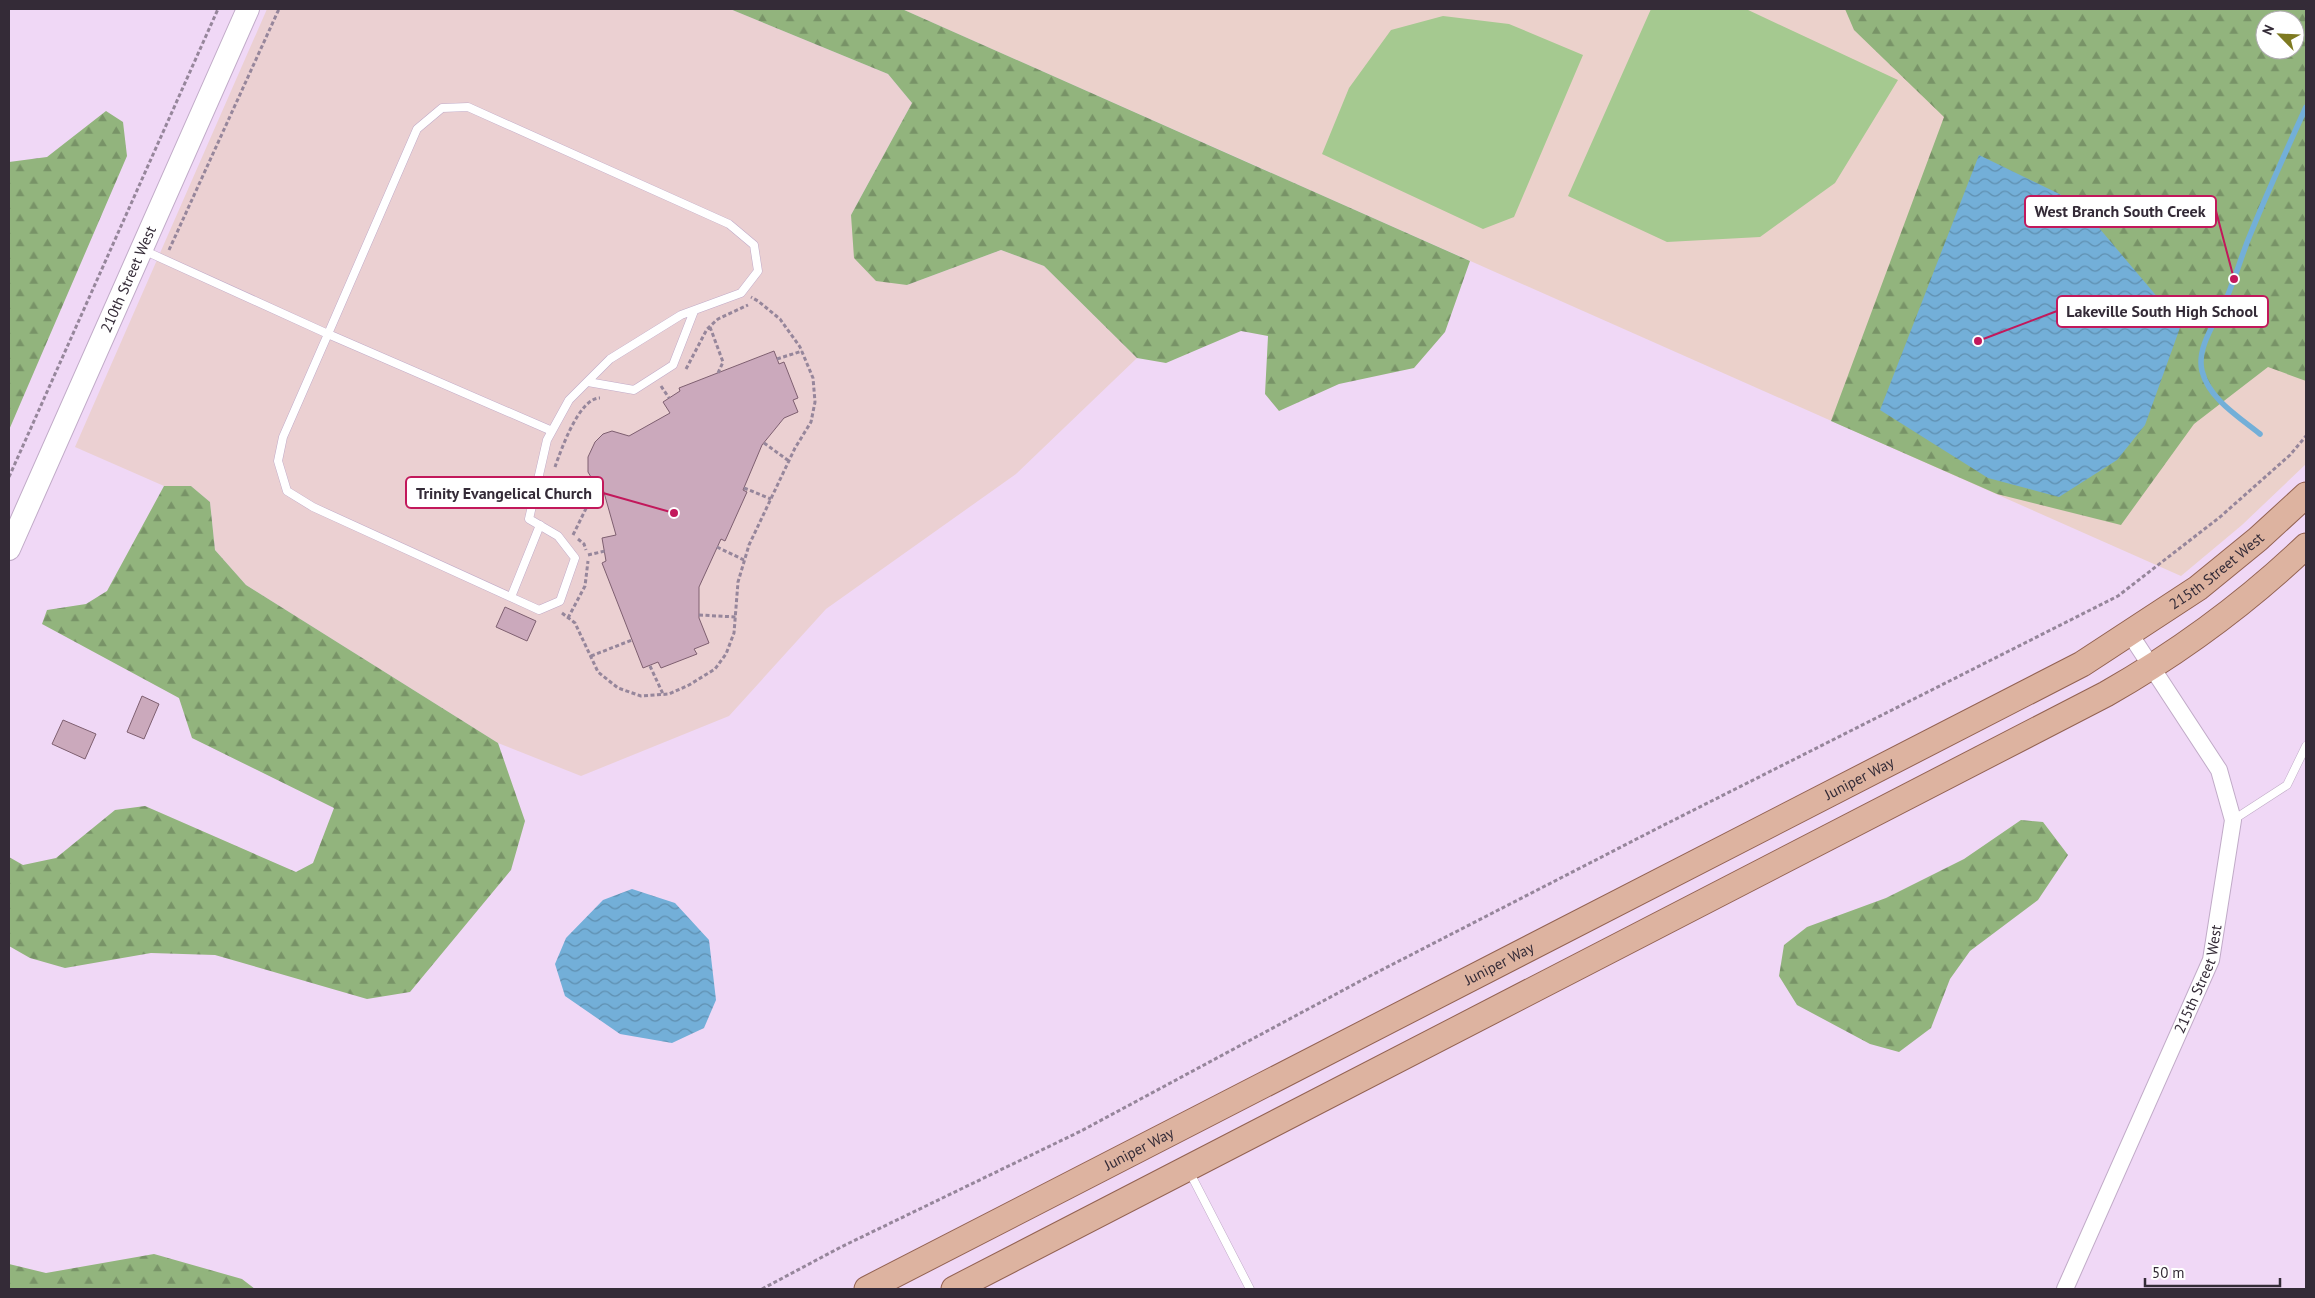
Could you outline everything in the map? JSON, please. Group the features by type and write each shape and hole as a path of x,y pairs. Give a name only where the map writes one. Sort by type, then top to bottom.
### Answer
{"main road":[{"name":"215th Street West","path":"2130,634 2198,588 2258,539 2306,495"},
{"path":"954,1289 2106,694 2151,668 2221,618 2306,546"},
{"name":"Juniper Way","path":"867,1289 2082,664 2130,634"}],"street":[{"name":"210th Street West","path":"9,548 248,9"},
{"name":"215th Street West","path":"2065,1289 2211,960 2233,820 2219,770 2130,634"}],"lane":[{"path":"468,107 729,224 754,245 758,272 741,293 681,315 610,359 569,400 547,440 529,519 558,536 575,558 560,601 539,610 313,507 287,491 278,461 283,437 328,334 417,129 442,108 468,107"},
{"path":"141,249 328,334 552,431"},
{"path":"588,382 634,390 673,366 694,311"},
{"path":"511,597 540,525"},
{"path":"2233,820 2287,785 2306,746"},
{"path":"1188,1168 1250,1289"}],"path":[{"path":"9,477 218,9"},
{"path":"165,260 279,9"},
{"path":"552,605 574,624 598,672 618,688 642,696 669,694 689,685 715,670 726,654 734,633 738,582 749,545 789,461 811,422 815,402 813,378 802,351 780,319 755,299 741,293"},
{"path":"685,371 710,326 718,319 744,308 755,299"},
{"path":"710,326 723,362 718,373"},
{"path":"777,359 802,351"},
{"path":"654,392 668,384"},
{"path":"553,474 562,448 586,404 594,398 602,398"},
{"path":"762,1289 841,1247 1081,1131 1364,979 2118,596 2220,517 2290,455 2306,436"},
{"path":"764,443 789,461"},
{"path":"573,535 597,486"},
{"path":"744,488 771,499"},
{"path":"568,618 585,586 589,567 588,555 584,544 569,532"},
{"path":"718,547 744,560"},
{"path":"588,555 604,551"},
{"path":"699,616 736,617"},
{"path":"591,656 632,640"},
{"path":"650,666 662,694"}],"shaded area":[{"path":"267,9 730,9 888,74 912,103 851,215 907,285 1001,250 1044,266 1137,358 1016,474 826,609 729,716 581,776 498,743 246,585 215,550 210,502 191,486 164,486 75,447"},
{"path":"902,9 2306,9 2306,464 2242,525 2181,576"}],"green space":[{"path":"730,9 902,9 1470,261 1445,332 1414,368 1339,384 1279,411 1265,394 1268,336 1241,331 1166,363 1137,358 1044,266 1001,250 907,285 876,281 854,258 851,215 912,103 888,74"},
{"path":"1651,9 1746,9 1898,80 1835,183 1760,237 1667,242 1568,196"},
{"path":"1845,9 2306,9 2306,381 2268,367 2194,424 2121,525 1997,494 1831,421 1944,117 1854,30"},
{"path":"1443,16 1509,24 1583,55 1514,217 1483,229 1322,154 1349,88 1391,30"},
{"path":"106,111 123,122 127,156 9,430 9,162 47,157"},
{"path":"164,486 191,486 210,502 215,550 246,585 498,743 525,821 511,870 410,992 367,999 215,955 151,953 65,968 30,958 9,946 9,857 23,865 56,858 115,810 145,806 296,872 313,863 334,808 192,738 179,698 42,624 47,610 86,604 107,591"},
{"path":"2021,820 2043,822 2068,855 2038,900 1970,951 1950,979 1931,1028 1899,1052 1870,1044 1797,1005 1779,976 1784,945 1807,927 1886,898 1964,859"},
{"path":"154,1254 242,1279 255,1289 9,1289 9,1264 46,1273"}],"water":[{"path":"1979,155 2078,203 2181,325 2145,425 2117,460 2059,497 1988,478 1880,410"},
{"path":"632,889 675,903 709,940 716,1000 704,1028 672,1043 620,1034 565,996 555,964 566,938 603,900"}],"building":[{"path":"774,351 779,364 784,362 798,398 793,400 798,412 784,418 762,445 743,490 747,492 725,541 721,539 699,587 699,618 709,643 694,649 697,654 661,668 658,662 643,668 602,563 606,561 602,538 616,535 603,489 594,482 588,472 588,457 595,442 603,434 612,431 629,436 670,413 663,402 680,391 679,388"},
{"path":"505,607 536,621 527,641 496,627"},
{"path":"142,696 159,704 144,739 127,732"},
{"path":"63,720 96,734 85,759 52,744"}],"waterway":[{"path":"2260,434 2226,407 2211,390 2202,371 2202,352 2227,297 2262,206 2306,107"}],"place":[{"name":"West Branch South Creek","path":"2234,279"},
{"name":"Lakeville South High School","path":"1978,341"},
{"name":"Trinity Evangelical Church","path":"674,513"}]}
